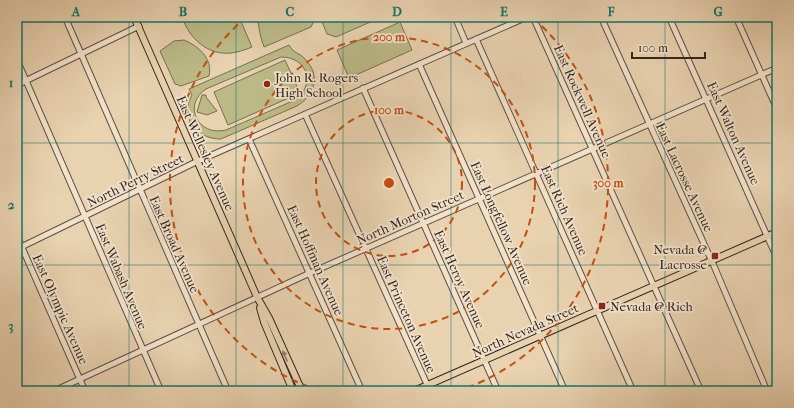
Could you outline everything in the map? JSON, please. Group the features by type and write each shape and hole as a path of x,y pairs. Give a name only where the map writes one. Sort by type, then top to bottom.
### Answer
{"main road":[{"name":"East Wellesley Avenue","path":"134,17 257,297 269,318 302,391"},
{"name":"North Nevada Street","path":"414,391 428,388 484,360 777,232"},
{"name":"East Wellesley Avenue","path":"257,297 264,322 292,391"}],"street":[{"name":"East Broad Avenue","path":"65,17 228,391"},
{"path":"455,17 466,43"},
{"name":"North Perry Street","path":"19,248 198,161 527,17"},
{"name":"East Rockwell Avenue","path":"533,17 701,391"},
{"name":"East Lacrosse Avenue","path":"601,17 711,260 768,391"},
{"name":"East Walton Avenue","path":"669,17 777,258"},
{"path":"736,17 777,109"},
{"path":"17,85 138,26"},
{"name":"East Rich Avenue","path":"476,39 633,391"},
{"name":"East Wabash Avenue","path":"17,60 160,391"},
{"name":"East Longfellow Avenue","path":"419,64 565,391"},
{"name":"North Morton Street","path":"54,391 310,273 777,68"},
{"name":"East Heroy Avenue","path":"363,88 498,391"},
{"name":"East Princeton Avenue","path":"305,114 428,388"},
{"name":"East Hoffman Avenue","path":"249,138 362,391"},
{"name":"East Olympic Avenue","path":"17,236 19,248 85,391"}],"shaded area":[{"path":"189,17 239,17 252,47 239,52 228,53 219,53 211,50 197,41 187,28 183,20"},
{"path":"257,17 310,17 313,23 311,27 264,47"},
{"path":"320,17 382,17 336,37 327,34"},
{"path":"400,22 412,50 349,78 337,50"},
{"path":"184,40 199,49 207,58 210,70 209,76 181,86 175,84 160,51 174,41"},
{"path":"289,45 310,65 314,78 312,91 297,106 221,139 204,135 192,126 188,112 188,103 192,95 189,89","holes":["281,57 290,58 298,62 303,67 307,80 302,94 295,100 226,130 216,131 208,129 196,118 194,111 195,103 206,89"]},
{"path":"285,60 300,93 228,125 214,92"},
{"path":"202,95 206,95 217,111 207,115 197,112"}],"place":[{"name":"John R. Rogers High School","path":"267,84"},
{"name":"Nevada @ Lacrosse","path":"715,256"},
{"name":"Nevada @ Rich","path":"602,306"}]}
